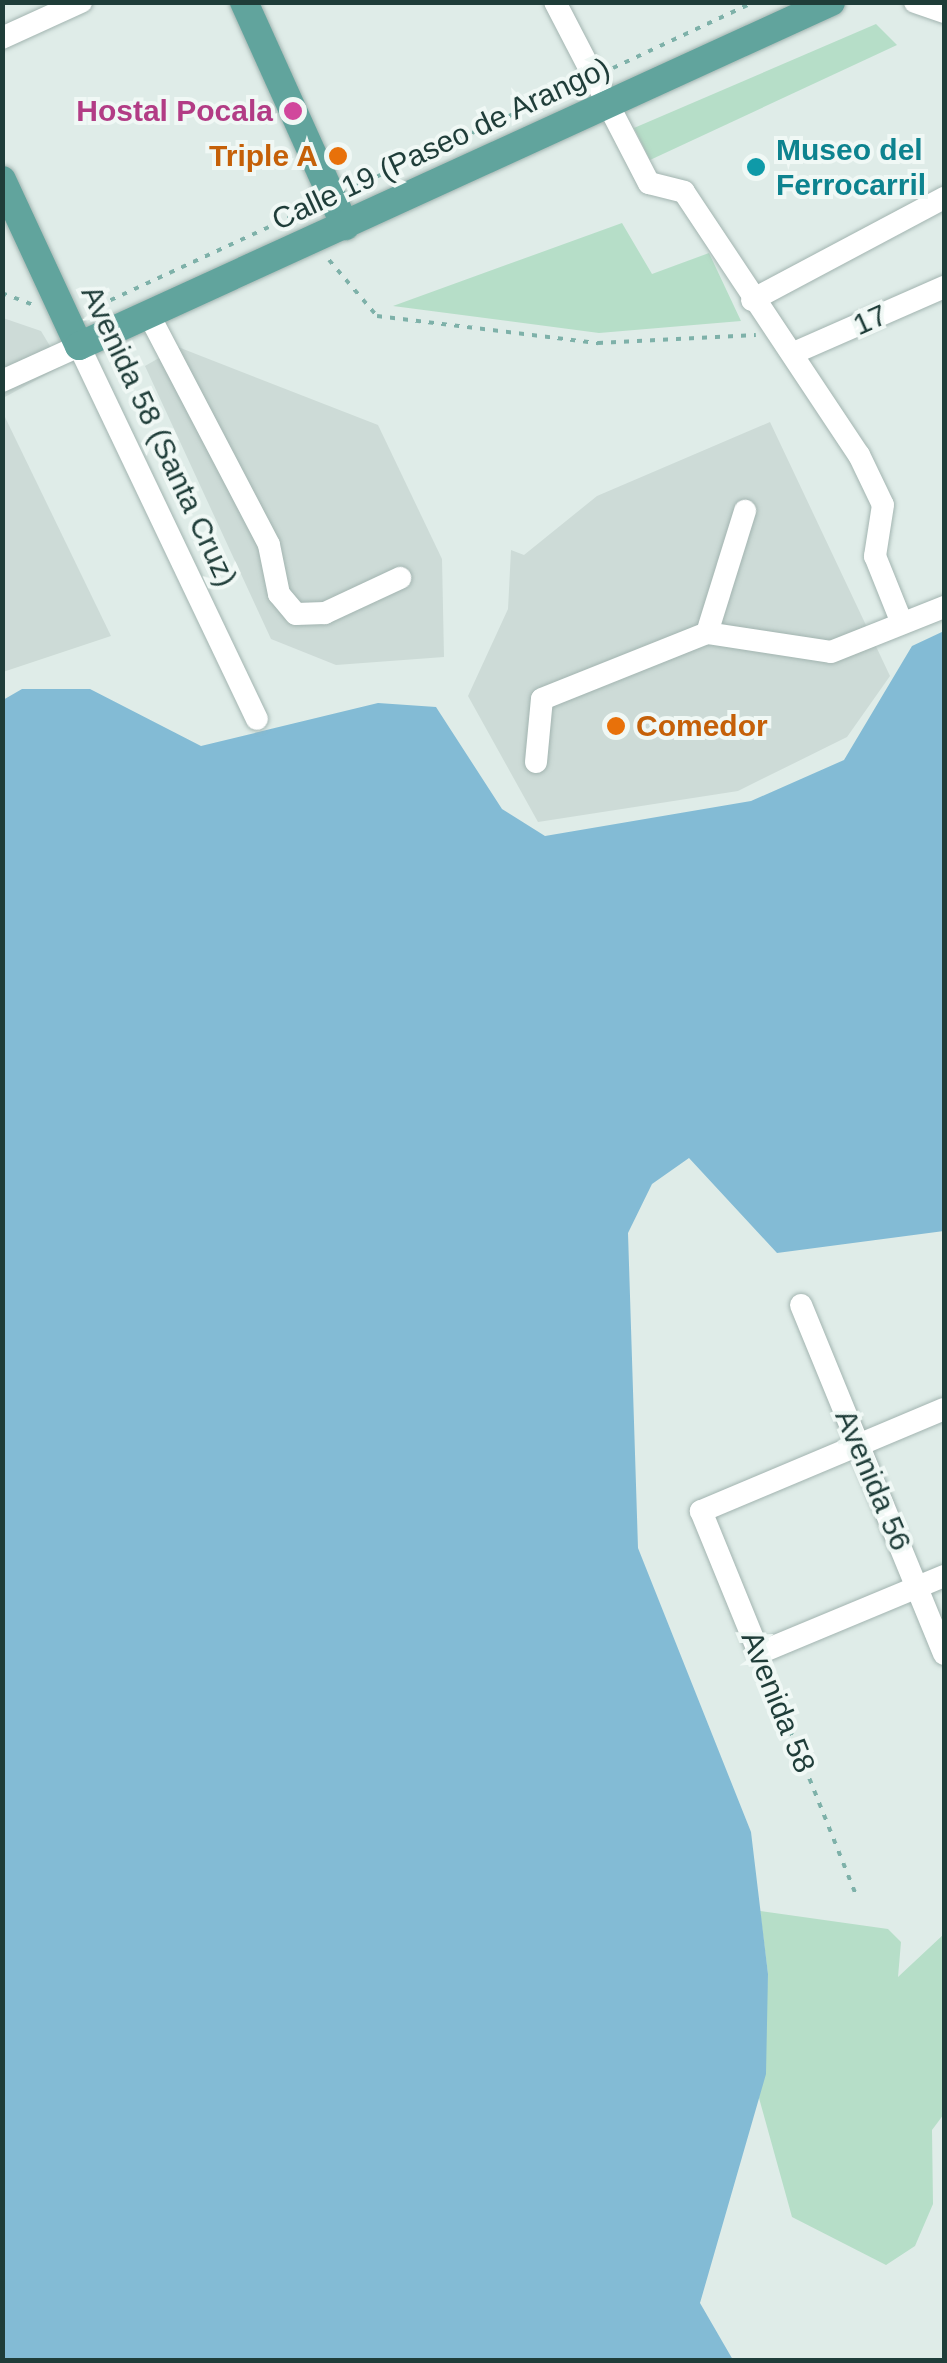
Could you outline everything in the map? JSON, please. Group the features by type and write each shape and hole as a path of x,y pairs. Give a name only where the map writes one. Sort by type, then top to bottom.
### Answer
{"main road":[{"path":"244,2 345,226"},
{"name":"Calle 19 (Paseo de Arango)","path":"79,346 345,226 595,92 830,2"},
{"name":"Avenida 58 (Santa Cruz)","path":"2,180 79,346"}],"street":[{"path":"2,38 81,2"},
{"path":"555,2 595,92 649,183 684,192 752,300 796,352 883,505 875,556 902,623"},
{"path":"915,2 944,12"},
{"path":"752,300 944,198"},
{"name":"17","path":"796,352 944,287"},
{"path":"149,315 270,545 279,594 296,614 325,614 400,578"},
{"path":"2,381 79,346"},
{"name":"Avenida 58 (Santa Cruz)","path":"79,346 258,719"},
{"path":"707,632 745,511"},
{"path":"536,762 542,699 707,632 830,652 944,607"},
{"name":"Avenida 56","path":"800,1306 944,1654"},
{"path":"858,1445 944,1409"},
{"name":"Avenida 58","path":"759,1653 701,1511 858,1445"},
{"path":"759,1653 944,1576"}],"path":[{"path":"77,301 87,312 332,198 595,92 754,2"},
{"path":"316,239 346,288 377,316 598,343 780,334"},
{"name":"Avenida 58","path":"759,1653 854,1893"}],"shaded area":[{"path":"3,318 41,331 62,366 3,398"},
{"path":"178,347 378,425 442,559 444,657 336,665 271,639 145,366"},
{"path":"3,413 111,636 2,672"},
{"path":"770,422 890,676 847,737 738,791 538,822 468,696 508,609 511,550 524,555 597,496"}],"green space":[{"path":"876,24 897,45 650,160 634,128"},
{"path":"622,223 652,274 709,253 741,321 599,333 393,306"},
{"path":"760,1911 888,1929 901,1942 898,1977 944,1934 944,2114 932,2130 933,2204 915,2246 886,2265 792,2217 759,2098 768,1974"}],"water":[{"path":"944,631 944,1231 777,1253 689,1158 652,1184 628,1233 638,1548 751,1832 768,1974 766,2074 700,2303 733,2360 3,2360 3,700 22,689 90,689 201,746 378,703 436,707 502,809 545,836 751,801 844,760 912,646"}],"place":[{"name":"Hostal Pocala","path":"293,111"},
{"name":"Triple A","path":"338,156"},
{"name":"Museo del Ferrocarril","path":"756,167"},
{"name":"Comedor","path":"616,726"}]}
